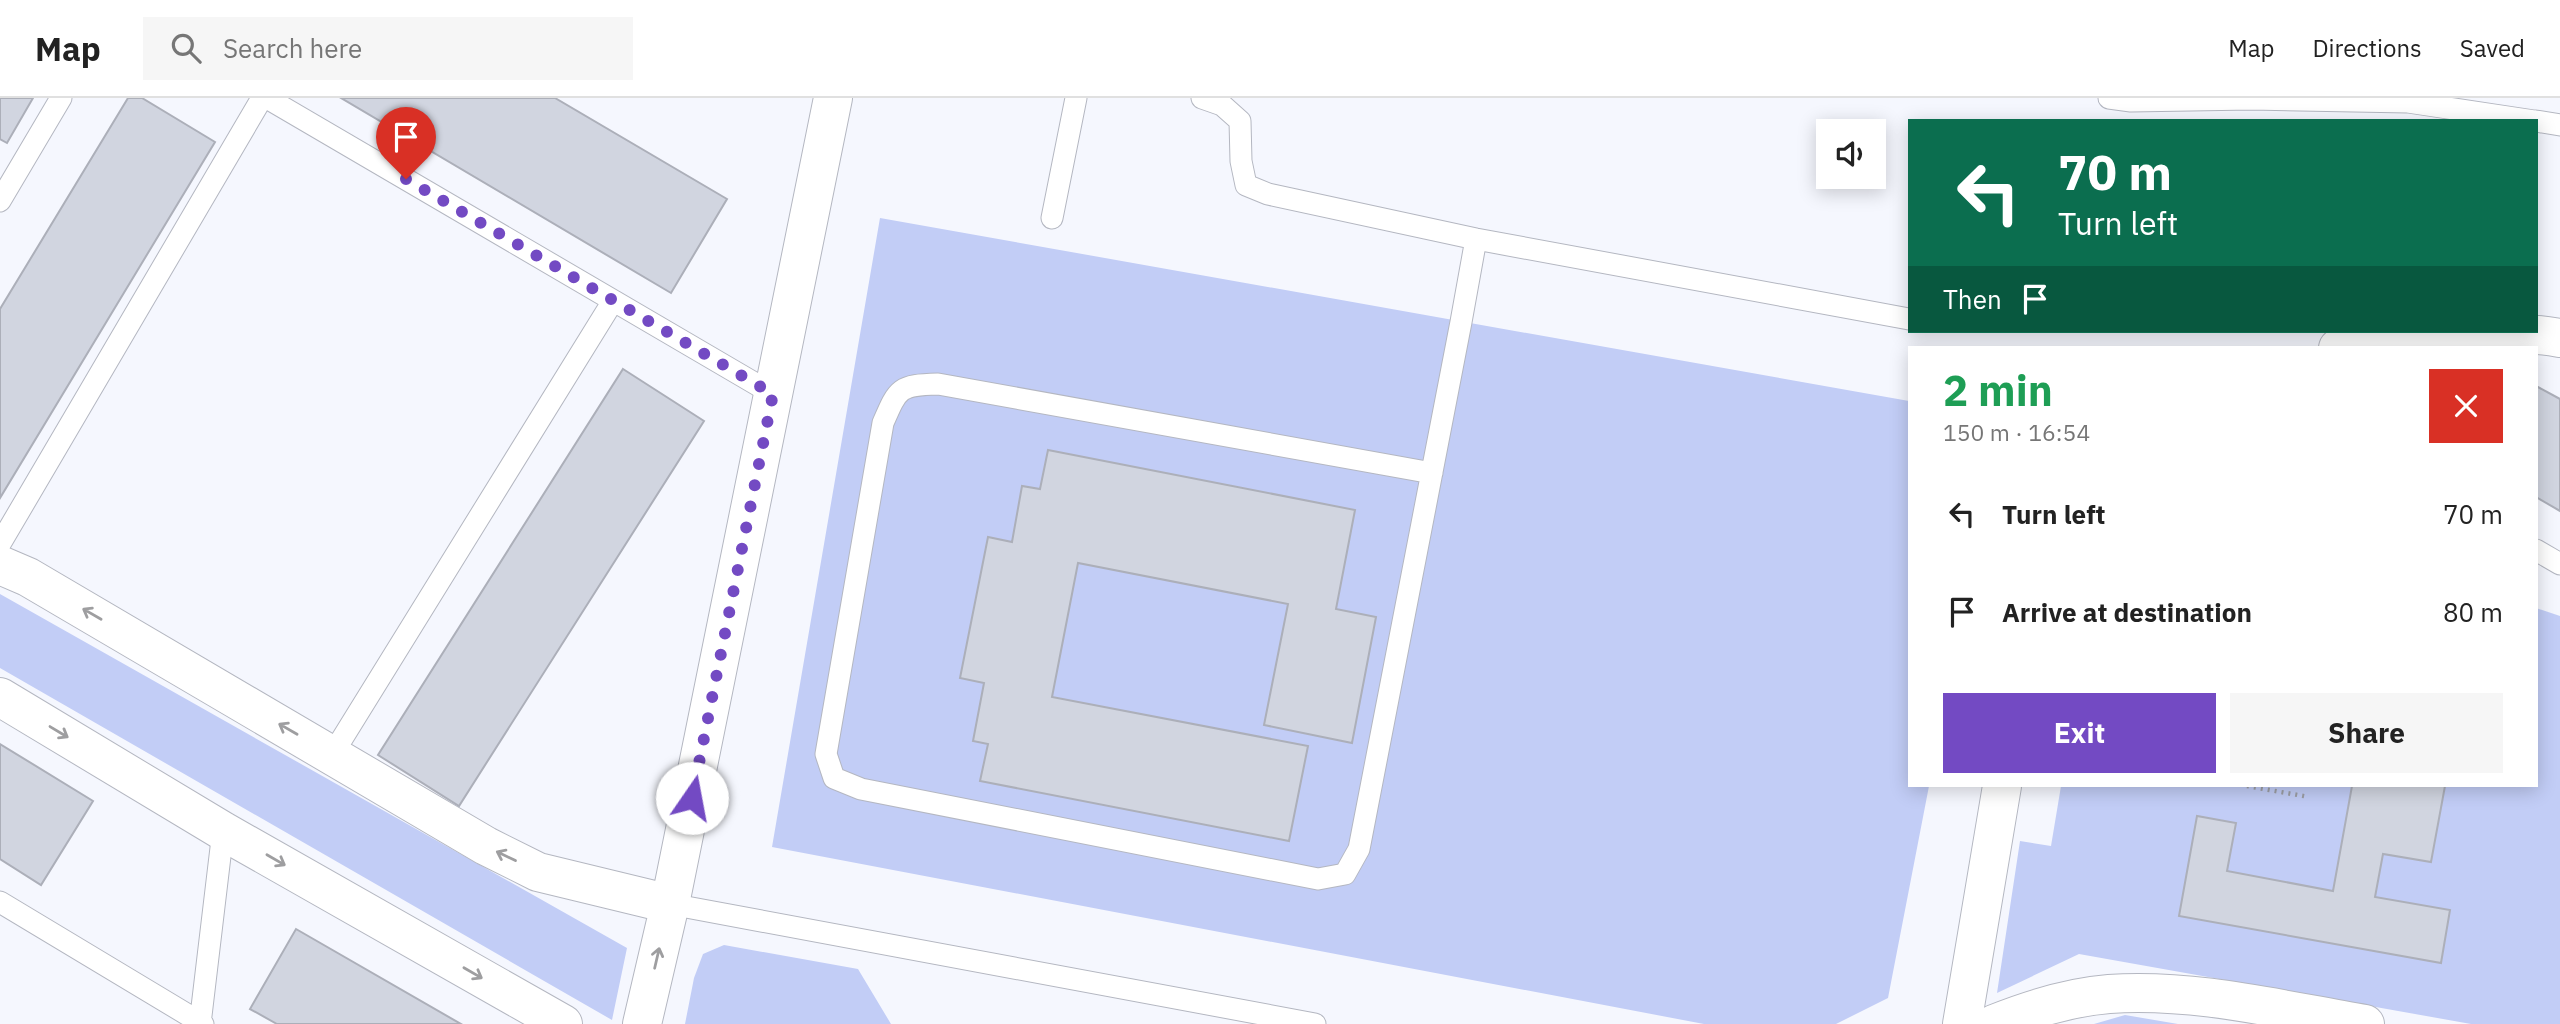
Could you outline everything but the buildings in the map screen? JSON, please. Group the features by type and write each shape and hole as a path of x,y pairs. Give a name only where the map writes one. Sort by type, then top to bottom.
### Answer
{"street":[{"path":"642,1024 670,904 833,98"},
{"path":"2355,346 2466,333"},
{"path":"2534,333 2560,338"},
{"path":"0,565 28,577 486,846 538,872 670,904"},
{"path":"0,697 223,831 563,1024"},
{"path":"1962,1024 2002,787"},
{"path":"1994,1024 2024,1013 2106,994 2165,993 2209,997 2365,1024"}],"lane":[{"path":"0,201 7,174 61,98"},
{"path":"0,544 262,98"},
{"path":"267,98 773,394"},
{"path":"1052,218 1076,98"},
{"path":"1202,98 1222,105 1240,121 1241,162 1246,185 1268,194 1476,239 1908,319"},
{"path":"2109,98 2131,102 2251,99 2408,102 2522,119"},
{"path":"2538,121 2560,125"},
{"path":"1432,472 937,384 909,385 896,392 883,423 826,754 835,778 861,789 1318,878 1345,874 1359,849 1432,472 1476,239"},
{"path":"332,755 613,300"},
{"path":"2538,551 2560,564"},
{"path":"0,902 201,1023 223,831"},
{"path":"670,904 1315,1024"}],"path":[{"path":"2253,787 2309,797"}],"shaded area":[{"path":"880,218 1908,401 1908,787 1929,787 1888,998 1836,1024 1704,1024 772,847"},
{"path":"0,594 627,948 612,1020 0,668"},
{"path":"2538,609 2560,616 2560,1024 2471,1024 2079,954 1997,993 2020,841 2051,846 2061,787 2538,787"},
{"path":"724,945 858,969 891,1024 685,1024 694,978 703,954"},
{"path":"2125,1015 2178,1024 2094,1024"}],"route":[{"path":"406,179 773,394 692,798"}]}
